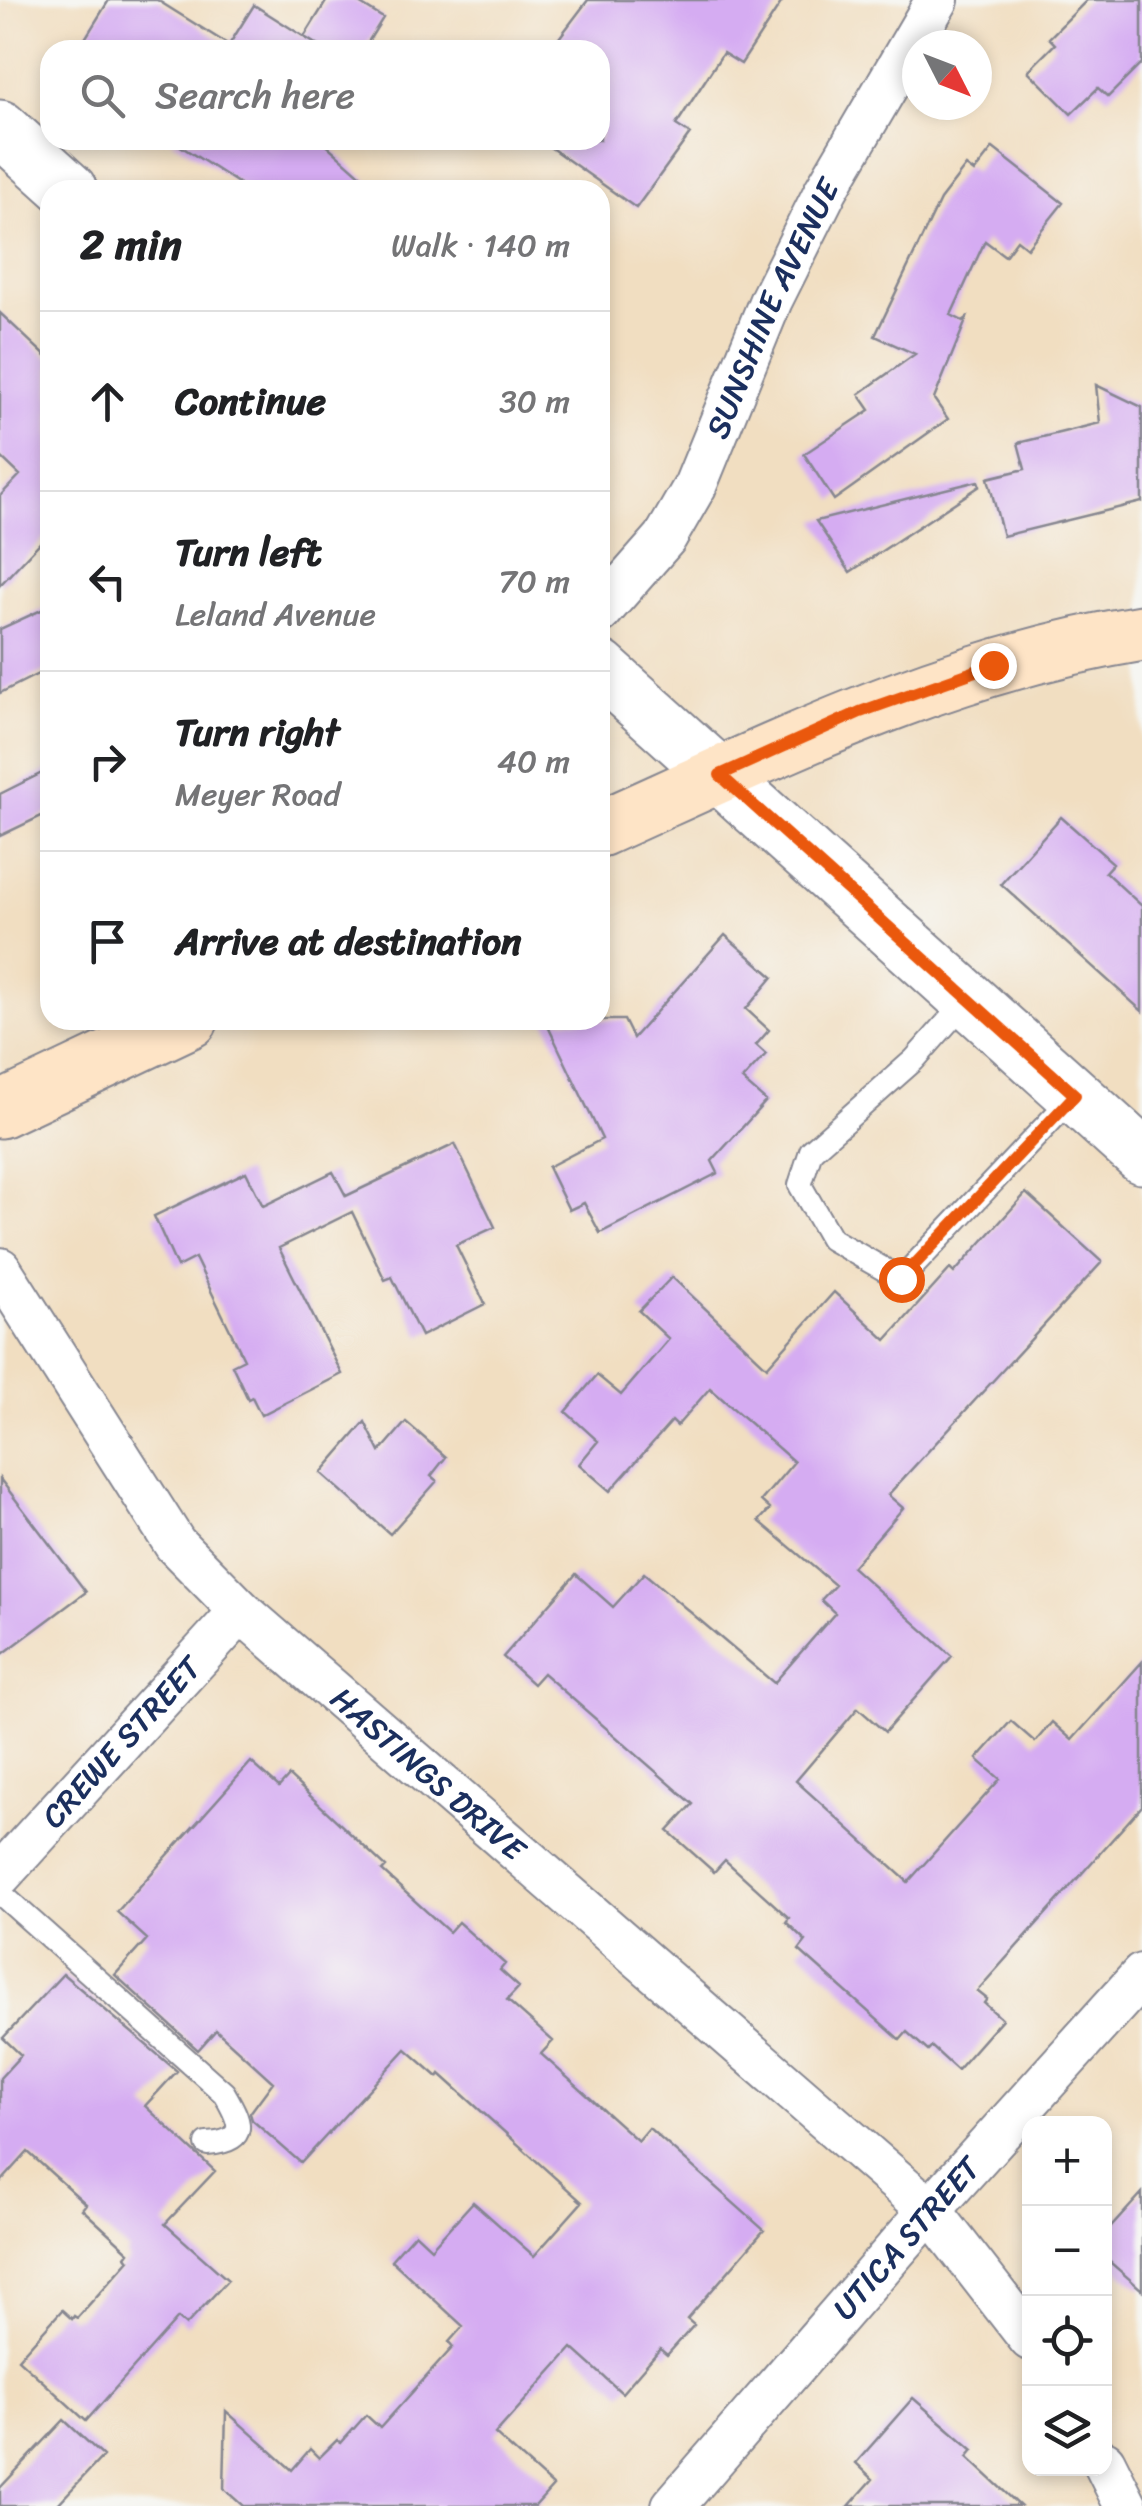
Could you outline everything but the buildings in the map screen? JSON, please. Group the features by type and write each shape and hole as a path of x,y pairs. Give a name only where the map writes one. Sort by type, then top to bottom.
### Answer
{"main road":[{"path":"610,824 860,712 993,665 1142,632"},
{"path":"0,1110 169,1030"}],"street":[{"name":"SUNSHINE AVENUE","path":"610,601 665,538 686,502 771,300 826,190 937,0"},
{"path":"0,128 58,180"},
{"path":"610,677 1142,1156"},
{"name":"HASTINGS DRIVE","path":"0,1269 174,1544 241,1611 930,2210 1022,2330"},
{"name":"CREWE STREET","path":"0,1875 241,1611"},
{"name":"UTICA STREET","path":"673,2506 930,2210 1142,1975"},
{"path":"1111,2476 1126,2506"}],"lane":[{"path":"968,999 914,1060 811,1151 800,1185 831,1238 901,1279 1075,1095"},
{"path":"0,1893 224,2093 239,2118 238,2134 228,2142 208,2144"}],"route":[{"path":"901,1279 1075,1095 720,775 860,712 993,665"}]}
